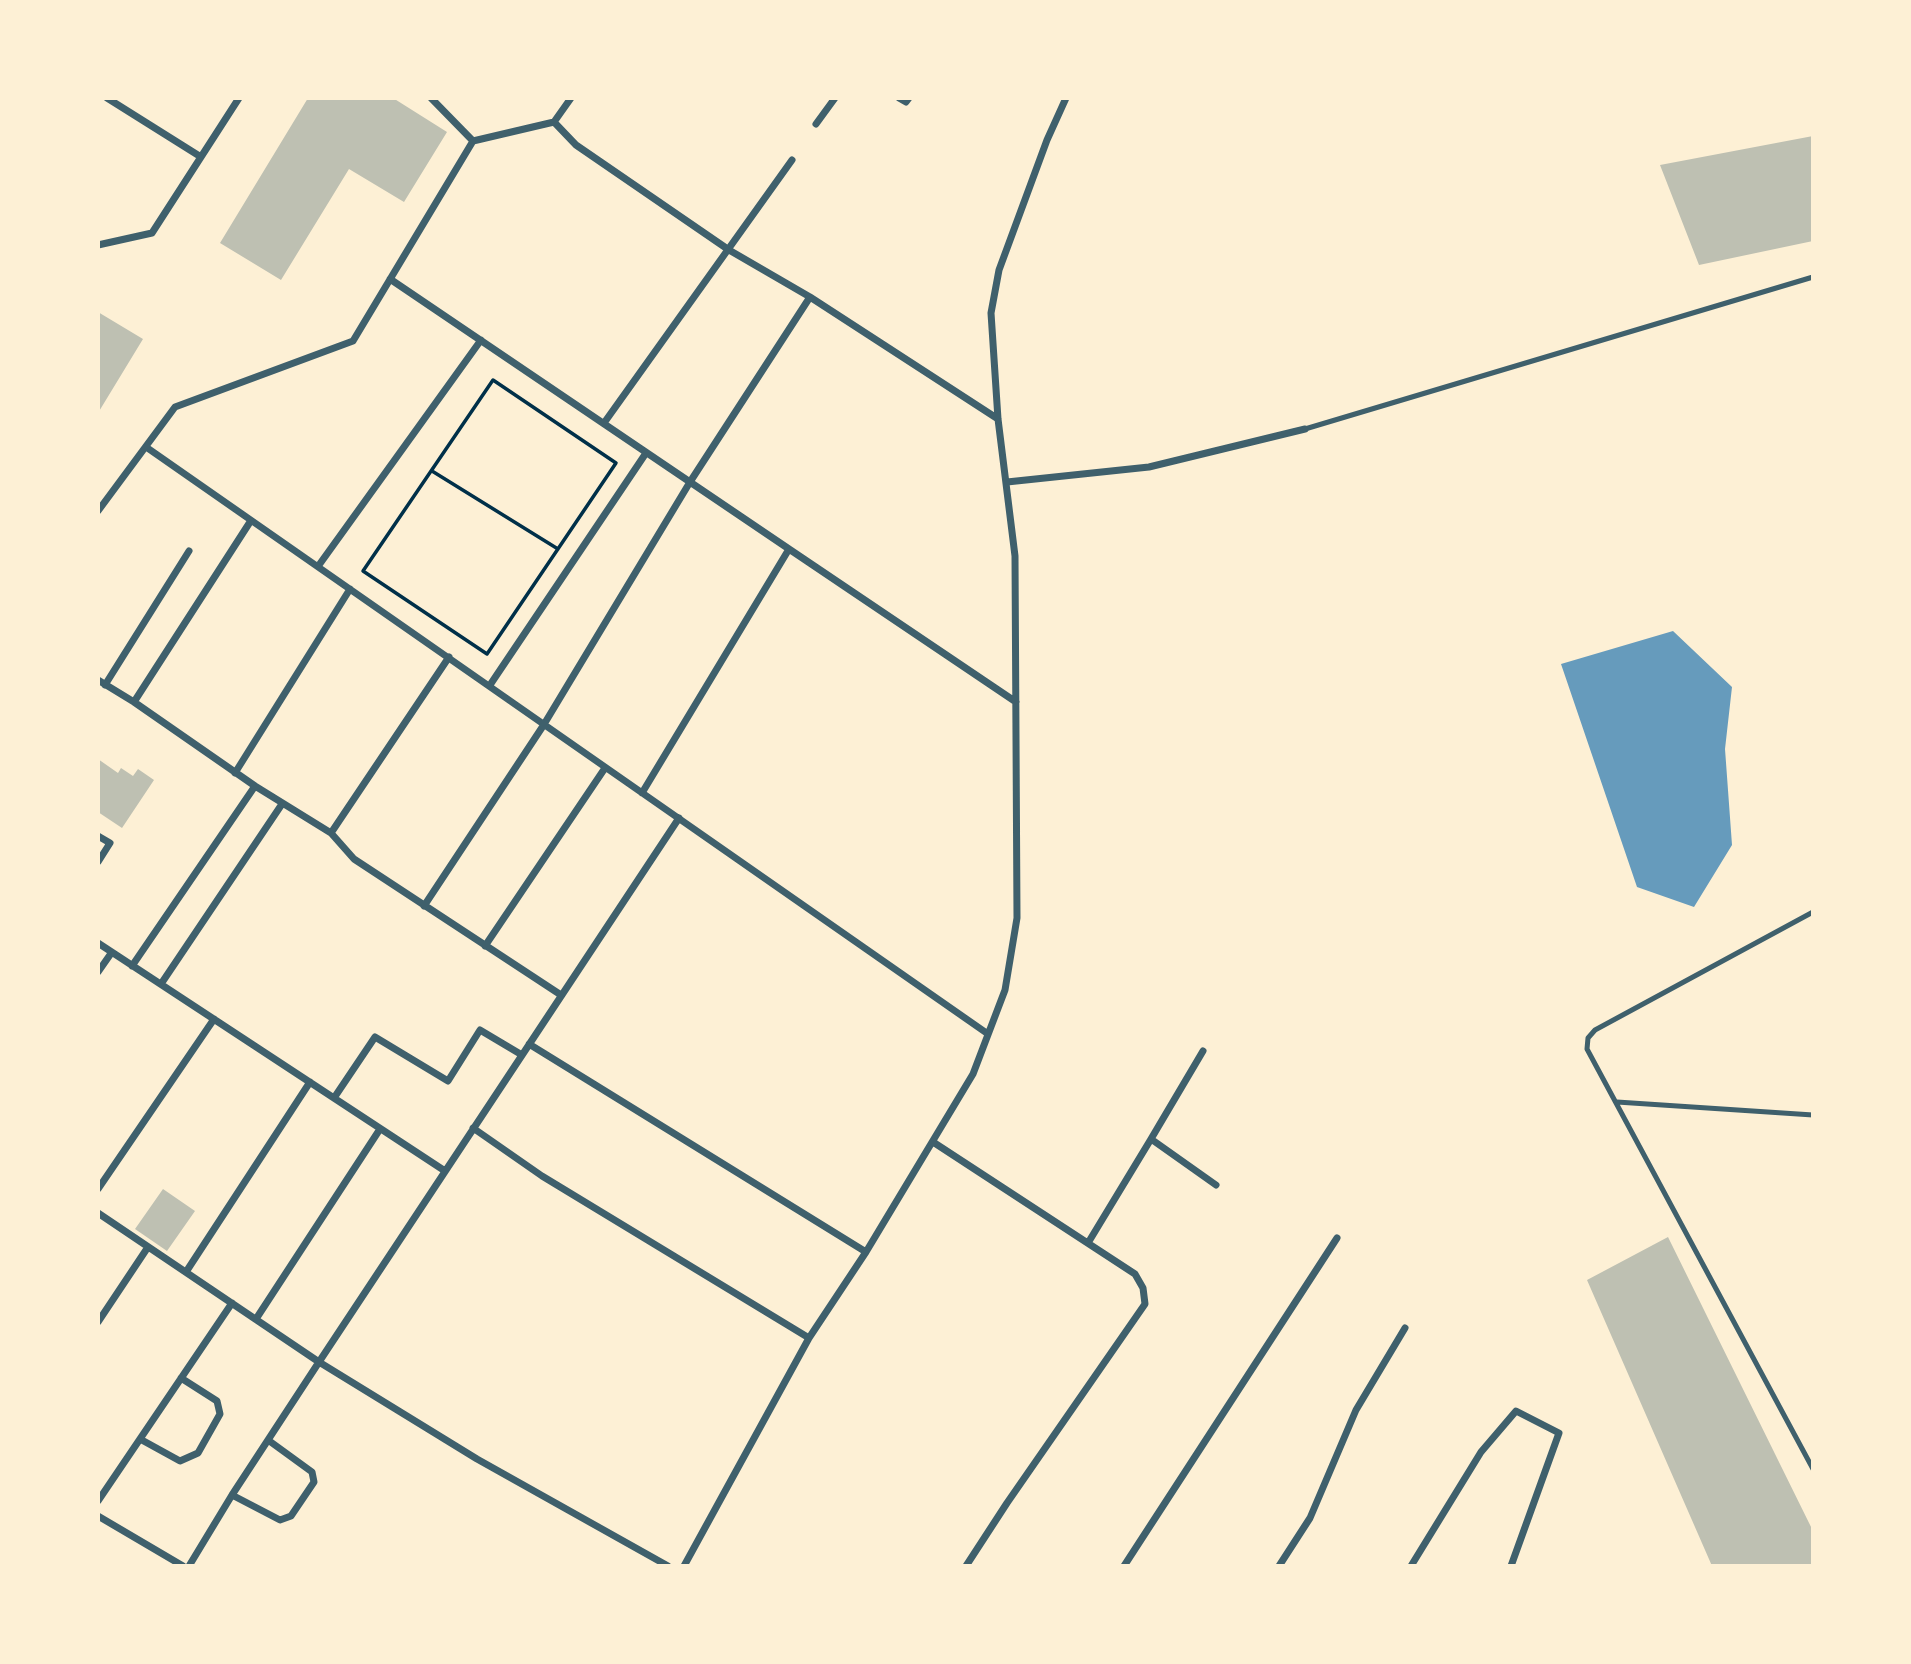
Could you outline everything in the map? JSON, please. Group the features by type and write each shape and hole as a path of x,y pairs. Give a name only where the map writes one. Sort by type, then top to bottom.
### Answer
{"street":[{"path":"107,98 201,157"},
{"path":"98,246 152,233 239,98"},
{"path":"431,98 473,141"},
{"path":"98,511 175,407 354,341 473,141 554,122 571,98"},
{"path":"816,124 835,98"},
{"path":"899,98 906,102 909,98"},
{"path":"684,1566 809,1338 866,1252 973,1074 1005,990 1017,918 1015,556 998,419 991,313 999,270 1047,140 1066,98"},
{"path":"554,122 576,145 729,250 810,297 998,419"},
{"path":"604,424 792,160"},
{"path":"390,279 1016,702"},
{"path":"424,906 543,726 690,482 810,297"},
{"path":"319,565 481,341"},
{"path":"1007,482 1149,467 1305,429"},
{"path":"146,447 250,522 319,565 543,726 988,1034"},
{"path":"489,685 646,453"},
{"path":"134,702 250,522"},
{"path":"642,793 789,549"},
{"path":"189,551 102,683 282,804 331,833 354,859 561,995"},
{"path":"235,773 350,589"},
{"path":"331,833 449,657"},
{"path":"485,946 605,768"},
{"path":"132,966 255,786"},
{"path":"161,984 282,804"},
{"path":"189,1566 319,1362 679,818"},
{"path":"98,836 110,843 98,862"},
{"path":"98,943 445,1171"},
{"path":"98,972 111,952"},
{"path":"98,1189 214,1019"},
{"path":"334,1098 375,1037 448,1081 480,1030 522,1055"},
{"path":"529,1044 866,1252"},
{"path":"1088,1243 1203,1051"},
{"path":"186,1272 310,1082"},
{"path":"473,1128 542,1176 809,1338"},
{"path":"256,1320 380,1129"},
{"path":"1151,1139 1216,1185"},
{"path":"933,1142 1135,1274 1143,1288 1144,1304 966,1566"},
{"path":"98,1213 319,1362 477,1459 668,1566"},
{"path":"1124,1566 1337,1238"},
{"path":"98,1322 148,1247"},
{"path":"98,1501 232,1303"},
{"path":"1279,1566 1310,1518 1356,1410 1405,1328"},
{"path":"140,1439 180,1461 198,1453 220,1414 217,1401 181,1378"},
{"path":"1411,1566 1481,1452 1516,1411 1559,1433 1511,1566"},
{"path":"232,1495 280,1520 291,1516 309,1490 314,1482 312,1472 268,1440"},
{"path":"98,1516 183,1566"}],"lane":[{"path":"1305,429 1813,277"},
{"path":"1813,912 1595,1030 1588,1038 1587,1049 1813,1469"},
{"path":"1617,1102 1813,1115"}],"path":[{"path":"493,380 616,463 558,549 487,654 363,571 493,380"},
{"path":"432,471 558,549"}],"water":[{"path":"1673,631 1732,687 1725,749 1732,845 1694,907 1637,887 1561,664"}],"building":[{"path":"308,98 393,98 447,132 404,202 349,169 281,280 220,243"},
{"path":"1813,136 1813,241 1699,265 1660,165"},
{"path":"98,312 143,339 98,413"},
{"path":"98,759 118,773 121,768 133,776 138,769 154,780 122,828 98,812"},
{"path":"163,1189 195,1211 167,1251 135,1229"},
{"path":"1668,1237 1813,1531 1813,1566 1712,1566 1587,1280"}]}
